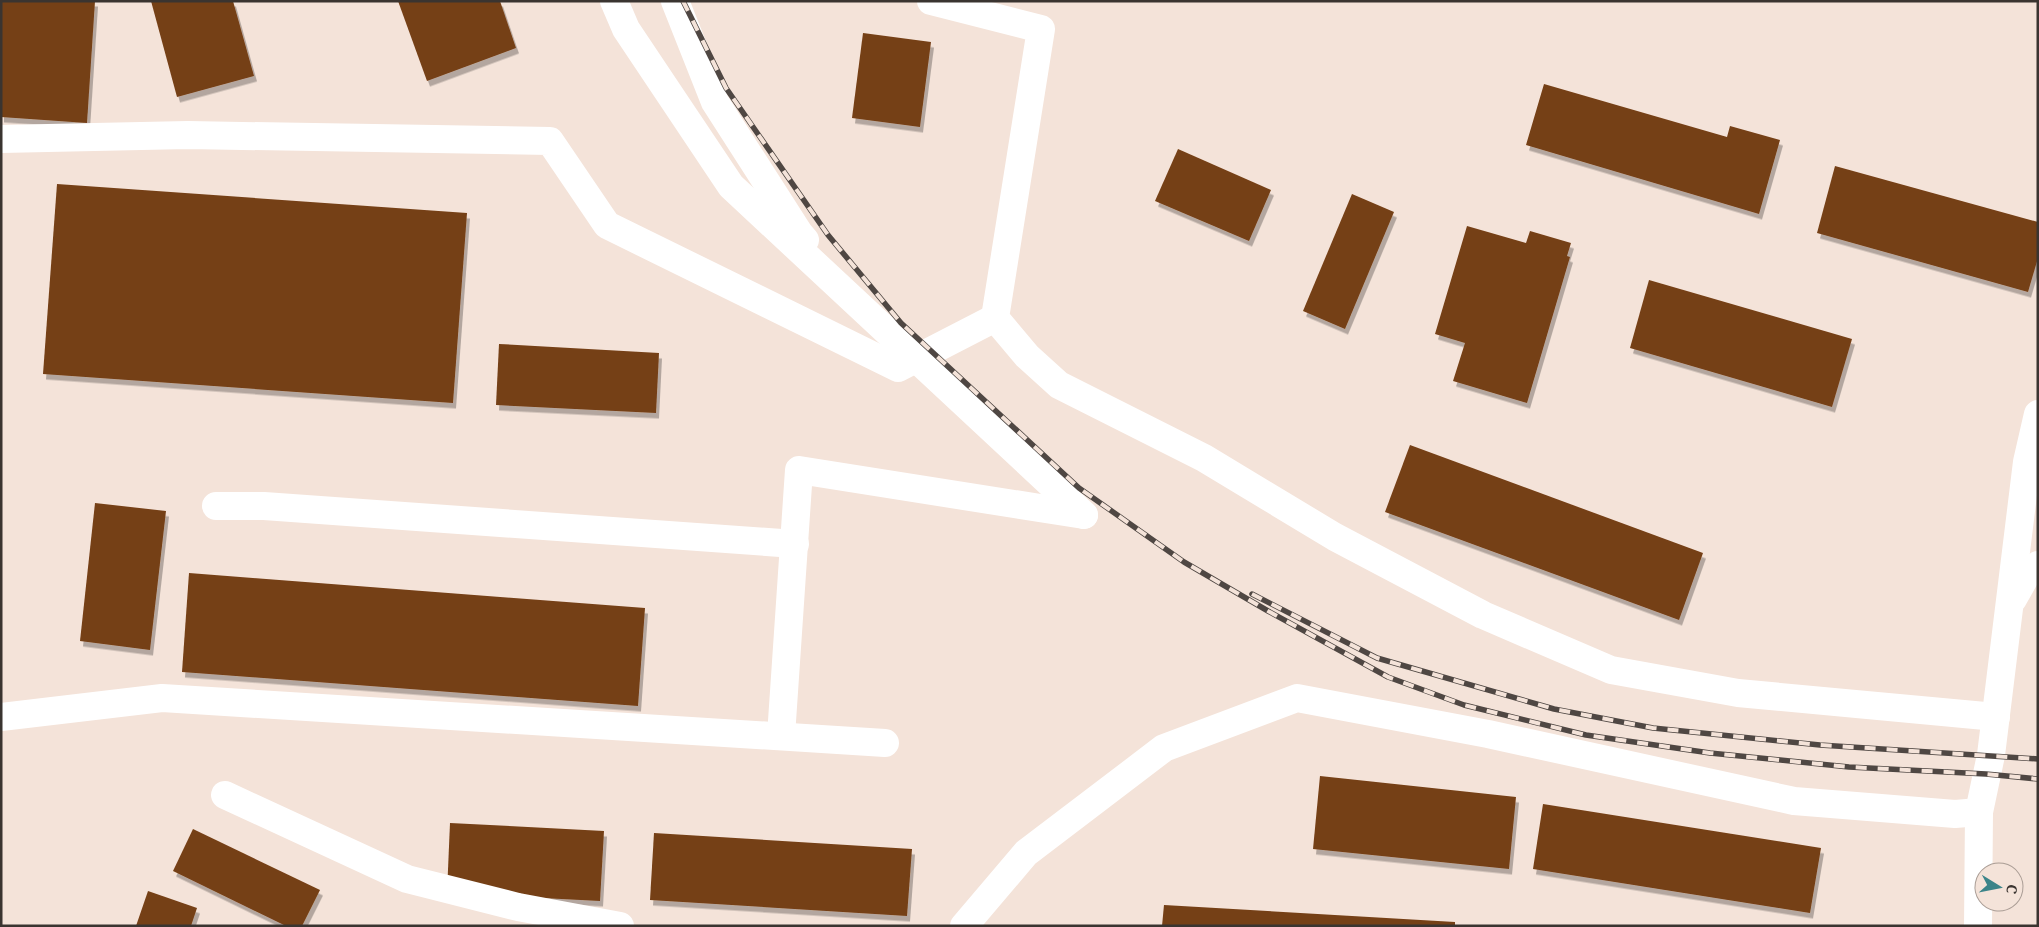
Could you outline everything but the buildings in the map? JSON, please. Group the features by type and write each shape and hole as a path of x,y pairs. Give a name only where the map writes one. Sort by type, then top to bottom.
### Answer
{"street":[{"path":"614,1 626,29 731,186 1084,514 799,470 781,736"},
{"path":"675,1 715,102 799,233 911,354"},
{"path":"931,1 1041,29 995,318 1027,356 1059,386 1204,458 1334,537 1483,615 1611,670 1738,693 1996,717"},
{"path":"1,139 188,135 550,141 607,225 898,368 911,354 995,318"},
{"path":"1978,926 1979,812 1991,755 2027,462 2038,414"},
{"path":"2021,504 2038,528"},
{"path":"216,506 264,506 795,544"},
{"path":"2010,605 2027,574 2038,565"},
{"path":"1,717 162,698 885,743"},
{"path":"964,926 1026,853 1164,748 1297,698 1488,734 1794,801 1955,814 1979,812"},
{"path":"225,795 407,879 518,907 620,926"}],"railway":[{"path":"683,1 726,88 828,235 901,323 1079,488 1184,562 1268,611 1388,677 1464,705 1586,735 1710,753 1849,767 1986,774 2038,779"},
{"path":"1252,594 1377,658 1554,709 1653,728 1820,745 2038,759"}]}
